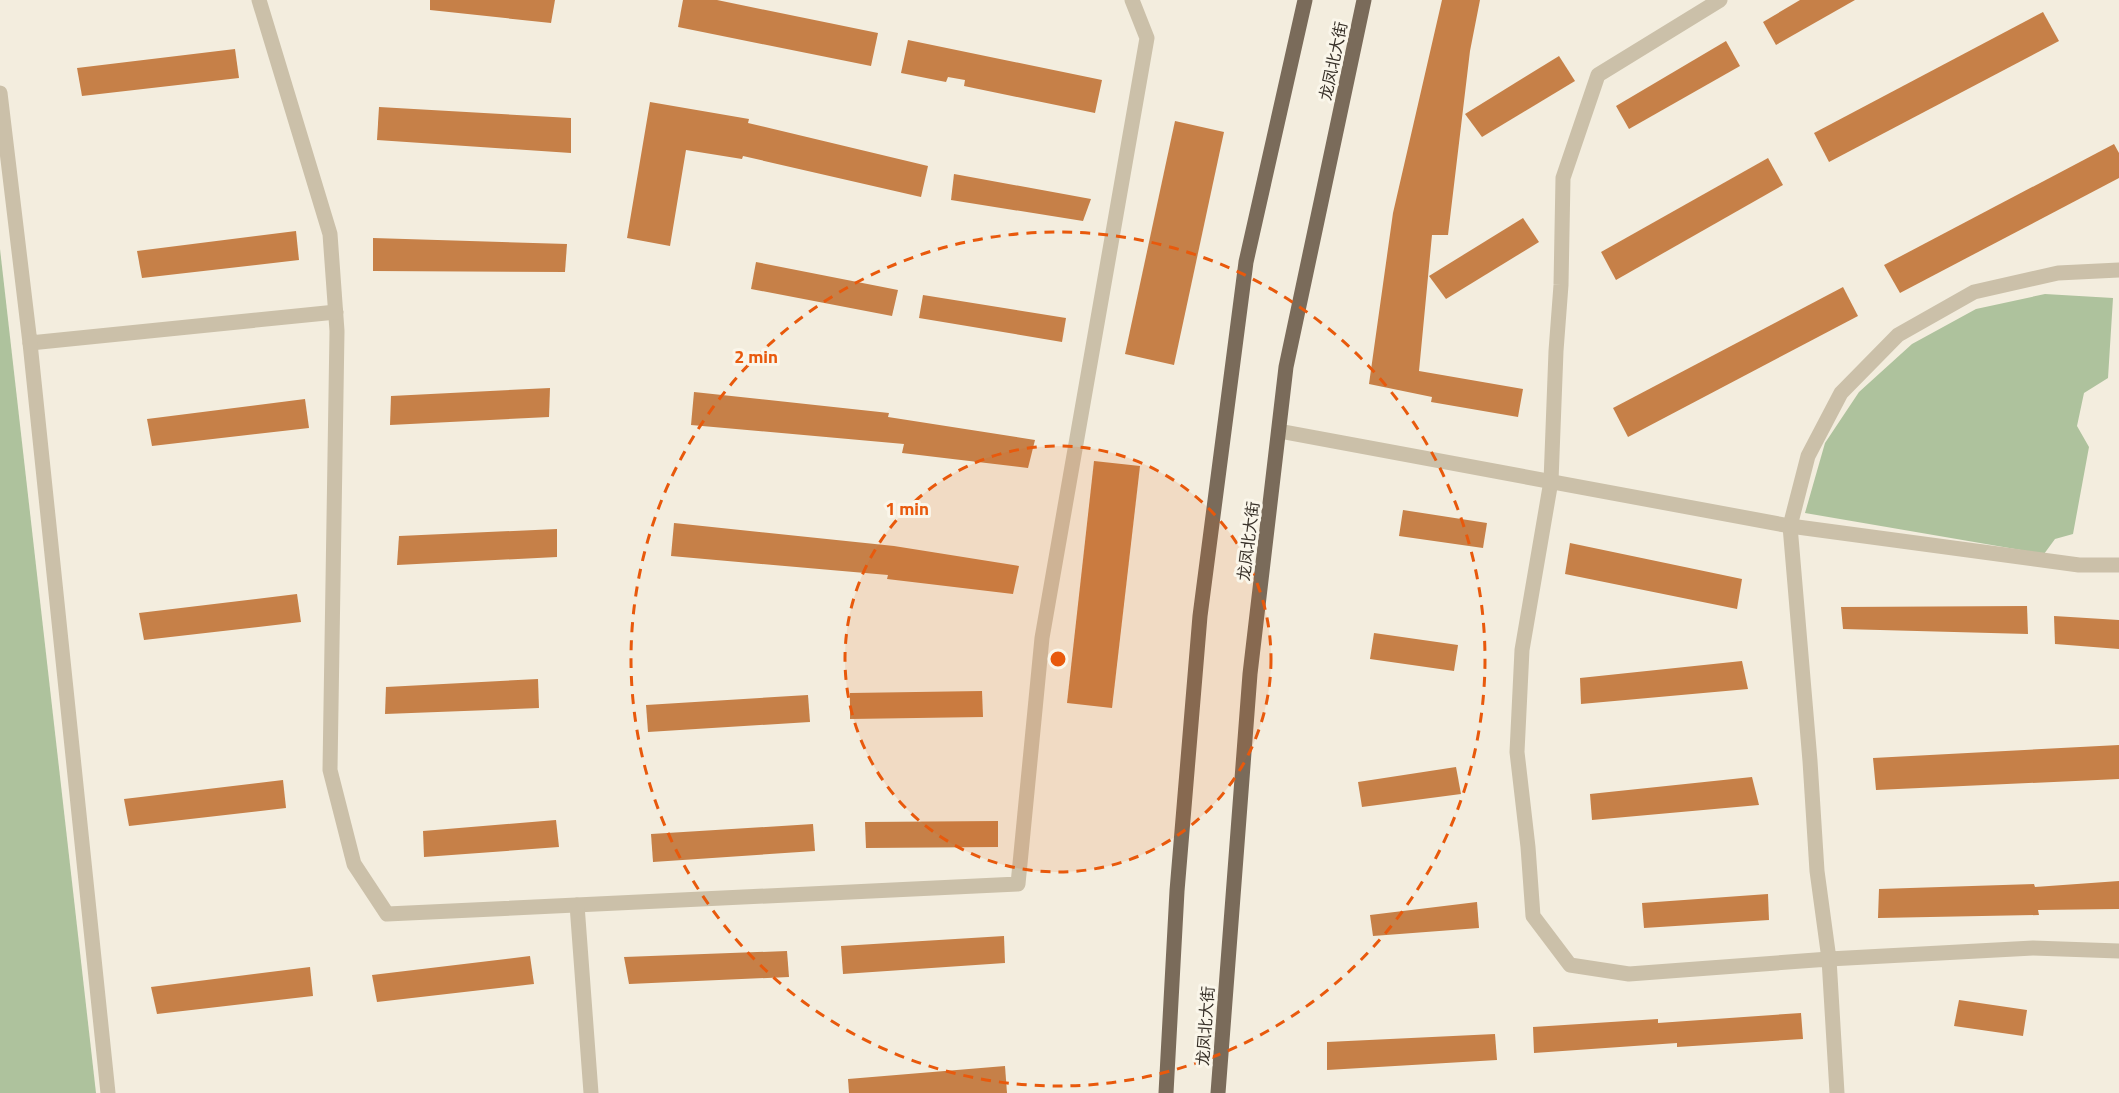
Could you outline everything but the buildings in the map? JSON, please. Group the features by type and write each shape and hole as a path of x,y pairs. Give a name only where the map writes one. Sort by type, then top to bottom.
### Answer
{"main road":[{"path":"1166,1093 1177,891 1205,580 1246,262 1305,0"},
{"name":"龙凤北大街","path":"1218,1093 1250,674 1286,367 1364,0"}],"street":[{"path":"259,0 330,234 337,343 330,770 354,864 387,914 1018,884 1041,638 1147,38 1132,0"},
{"path":"1720,0 1598,75 1563,178 1562,285 1556,351 1551,481 1522,650 1517,752 1533,916 1570,965 1629,974 1829,959 2033,948 2119,951"},
{"path":"0,93 30,343 108,1093"},
{"path":"1837,1093 1829,959 1817,871 1790,526 1808,456 1841,393 1898,335 1974,292 2058,273 2119,270"},
{"path":"30,343 336,312"},
{"path":"1279,431 1790,526 2079,564 2119,565"},
{"path":"577,905 591,1093"}],"green space":[{"path":"0,249 96,1093 0,1093"},
{"path":"2045,294 2113,298 2108,378 2084,393 2077,426 2089,447 2073,534 2055,539 2044,554 1805,513 1825,443 1859,392 1912,344 1976,309"}]}
